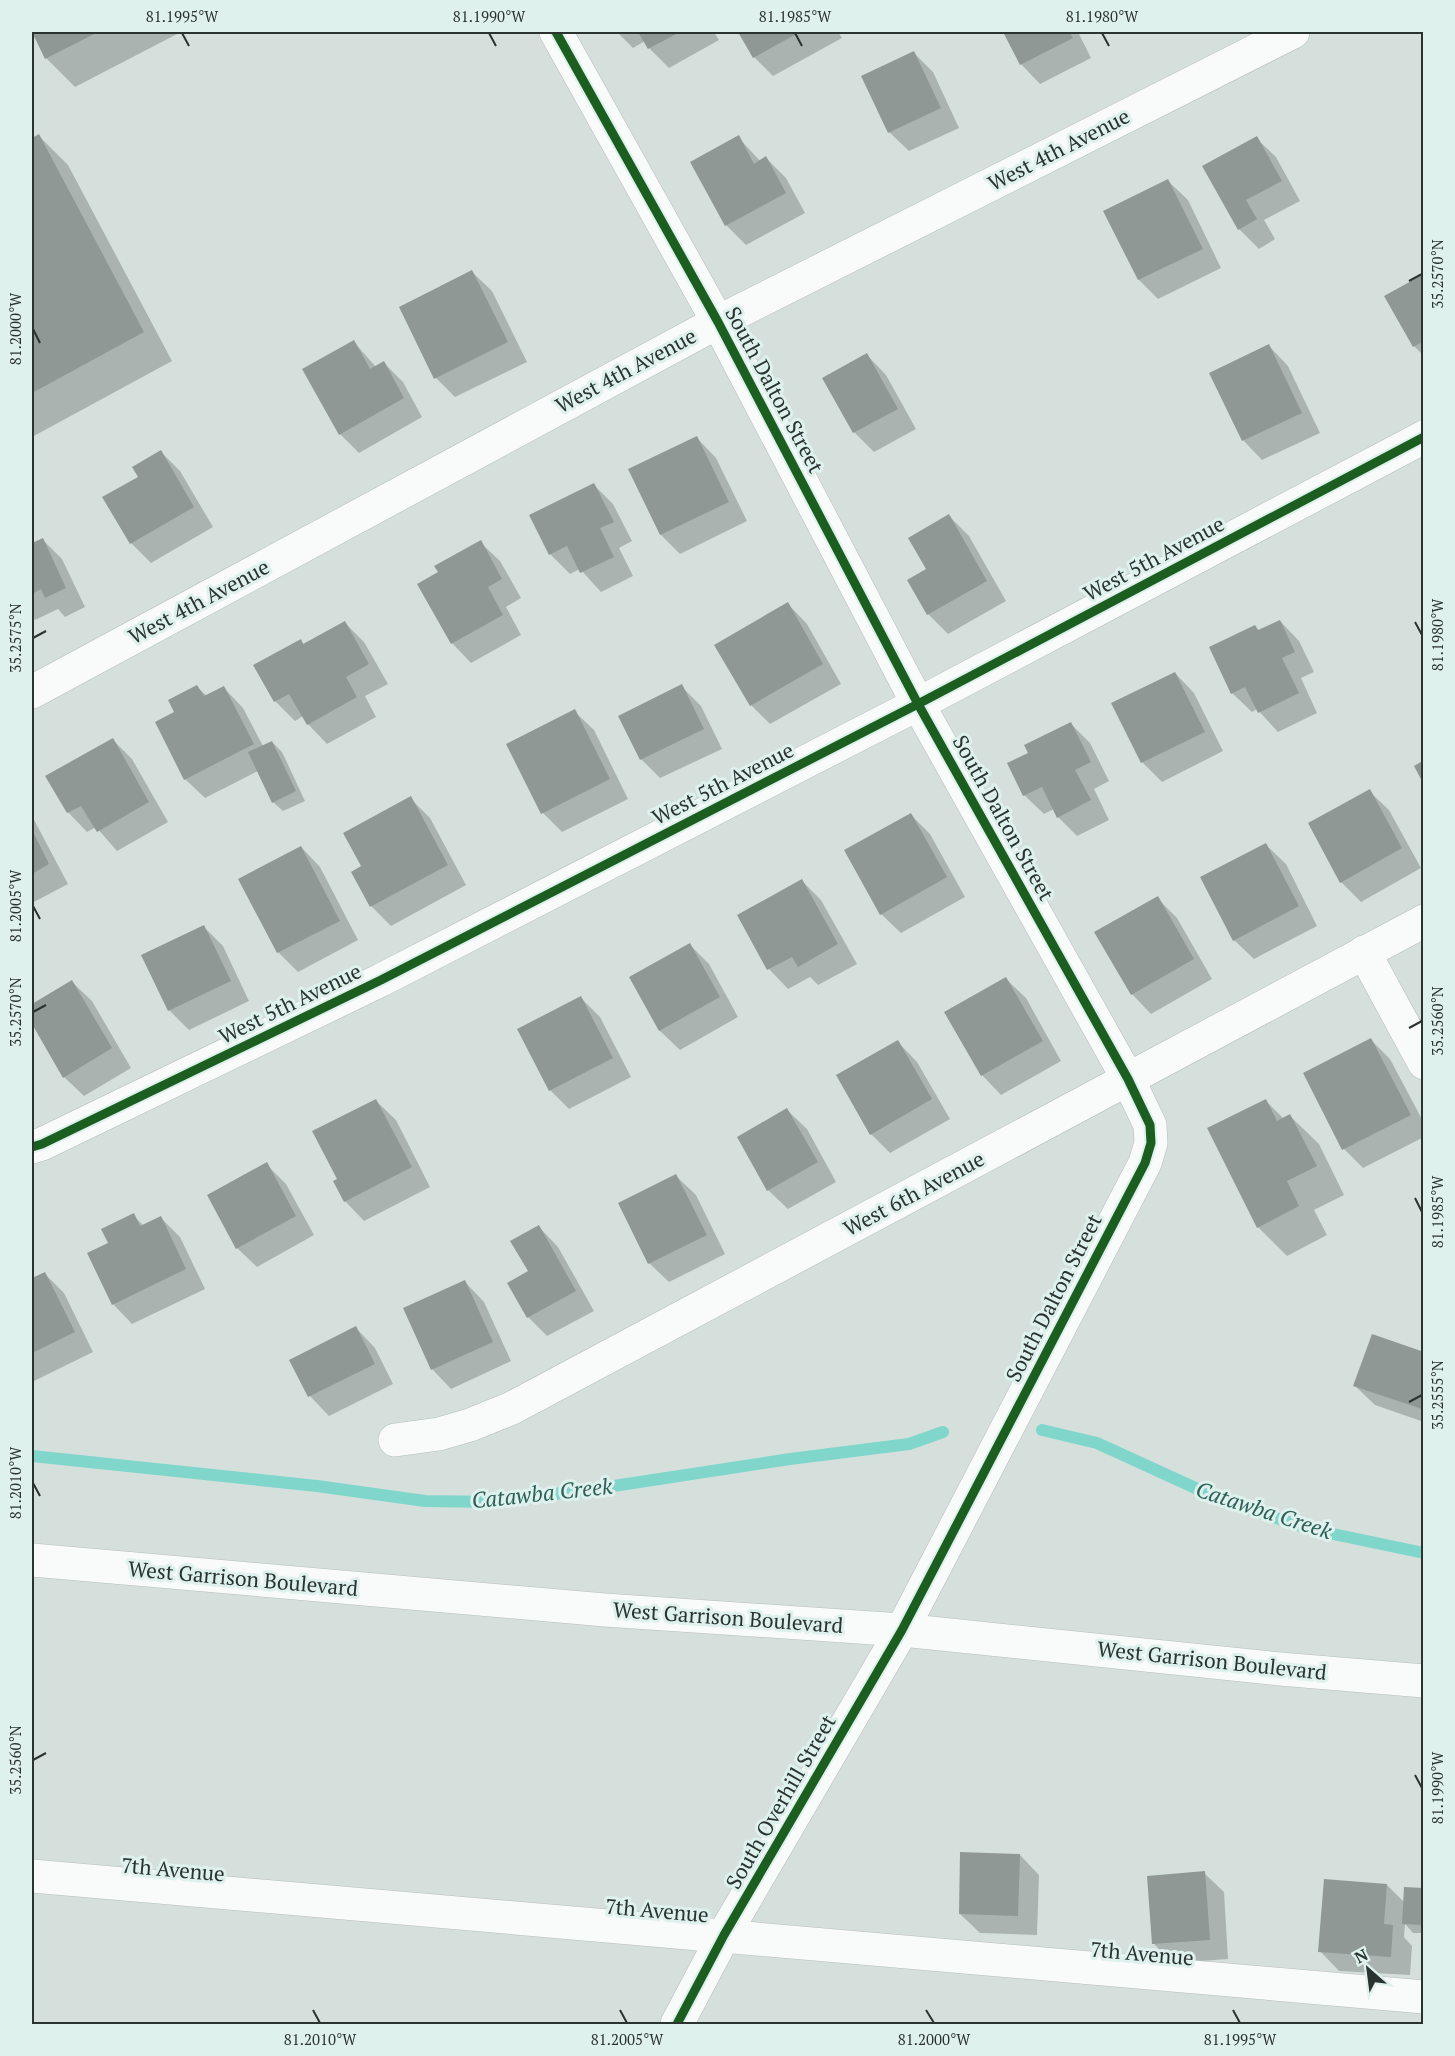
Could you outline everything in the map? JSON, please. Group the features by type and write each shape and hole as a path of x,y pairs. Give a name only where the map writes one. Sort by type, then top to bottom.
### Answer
{"street":[{"name":"South Dalton Street","path":"556,32 718,322 918,704 1128,1079 1150,1125 1151,1143 1145,1163 902,1630"},
{"name":"West 4th Avenue","path":"32,692 718,322 1293,32"},
{"name":"West 5th Avenue","path":"32,1147 381,980 918,704 1424,437"},
{"name":"West 6th Avenue","path":"395,1440 439,1434 471,1425 512,1408 1424,921"},
{"path":"1365,952 1424,1063"},
{"name":"West Garrison Boulevard","path":"32,1560 605,1610 902,1630 1280,1669 1424,1681"},
{"name":"South Overhill Street","path":"677,2025 724,1935 902,1630"},
{"name":"7th Avenue","path":"32,1876 1424,1996"}],"building":[{"path":"32,32 98,32 45,59"},
{"path":"638,32 680,32 648,49"},
{"path":"738,32 800,32 753,58"},
{"path":"1003,32 1069,32 1073,38 1020,65"},
{"path":"914,51 941,108 888,133 861,76"},
{"path":"39,134 144,332 32,393 32,138"},
{"path":"739,135 754,164 766,156 786,193 725,226 690,162"},
{"path":"1257,136 1282,181 1246,200 1257,219 1238,230 1202,166"},
{"path":"1168,179 1203,249 1138,280 1103,211"},
{"path":"472,270 508,342 434,379 399,307"},
{"path":"1424,274 1424,341 1413,347 1384,296"},
{"path":"354,340 370,369 384,361 404,398 339,435 302,369"},
{"path":"1269,344 1302,413 1242,441 1209,373"},
{"path":"867,353 898,409 853,433 822,378"},
{"path":"697,436 729,502 660,535 628,469"},
{"path":"161,450 194,507 130,544 102,497 138,477 132,467"},
{"path":"594,483 614,522 600,528 614,557 580,573 567,546 549,555 529,515"},
{"path":"949,514 987,581 927,615 907,580 926,569 908,538"},
{"path":"43,538 66,588 45,598 41,589 32,594 32,543"},
{"path":"481,540 502,579 488,587 503,615 451,644 417,584 438,572 434,566"},
{"path":"788,602 823,664 750,706 714,645"},
{"path":"1280,620 1295,652 1282,658 1299,693 1258,713 1245,687 1231,694 1209,647 1255,625 1258,630"},
{"path":"345,621 369,664 346,677 357,697 307,725 289,694 274,702 253,665 301,639 303,644"},
{"path":"1175,672 1205,732 1141,763 1111,703"},
{"path":"682,684 704,729 640,760 618,716"},
{"path":"197,685 204,696 224,686 254,744 184,780 155,722 174,712 168,700"},
{"path":"575,709 610,779 541,814 506,744"},
{"path":"1071,722 1091,762 1075,770 1091,800 1057,818 1042,787 1023,796 1007,763 1028,753 1024,745"},
{"path":"113,738 149,802 97,832 81,806 67,813 45,776"},
{"path":"272,741 296,791 272,803 248,752"},
{"path":"1424,760 1424,785 1414,766"},
{"path":"1370,789 1402,848 1340,883 1308,823"},
{"path":"411,796 448,865 370,907 351,872 361,866 343,833"},
{"path":"911,813 947,877 880,915 844,850"},
{"path":"32,830 49,864 32,874"},
{"path":"1266,843 1299,906 1233,941 1200,877"},
{"path":"301,846 340,921 277,953 238,879"},
{"path":"802,879 838,944 798,967 792,957 767,970 737,915"},
{"path":"1158,896 1194,959 1131,995 1094,932"},
{"path":"204,925 231,981 168,1011 141,955"},
{"path":"690,943 720,997 659,1031 629,977"},
{"path":"1006,977 1043,1041 981,1076 944,1012"},
{"path":"72,980 112,1048 63,1078 32,1024 32,1004"},
{"path":"581,996 613,1058 549,1091 517,1029"},
{"path":"1371,1038 1411,1115 1342,1150 1303,1073"},
{"path":"898,1040 932,1099 870,1135 836,1075"},
{"path":"376,1099 412,1167 344,1202 333,1181 337,1179 312,1131"},
{"path":"1266,1099 1277,1121 1290,1114 1317,1166 1287,1181 1299,1206 1257,1228 1207,1128"},
{"path":"787,1108 818,1162 767,1191 737,1137"},
{"path":"267,1162 296,1216 236,1249 207,1195"},
{"path":"676,1174 707,1235 648,1264 618,1203"},
{"path":"134,1213 140,1226 161,1216 186,1269 112,1305 87,1253 108,1243 101,1229"},
{"path":"539,1225 576,1291 527,1318 507,1283 528,1271 510,1241"},
{"path":"45,1272 75,1332 32,1353 32,1278"},
{"path":"465,1280 493,1342 431,1370 403,1308"},
{"path":"356,1326 375,1364 308,1397 289,1360"},
{"path":"1372,1334 1424,1352 1424,1404 1422,1409 1353,1386"},
{"path":"960,1852 1020,1854 1018,1916 959,1914"},
{"path":"1205,1871 1210,1940 1152,1944 1147,1876"},
{"path":"1324,1879 1387,1884 1384,1924 1393,1925 1391,1957 1318,1952"},
{"path":"1404,1887 1424,1888 1424,1925 1402,1924"}],"waterway":[{"name":"Catawba Creek","path":"1042,1430 1097,1443 1226,1502 1314,1530 1424,1553"},
{"name":"Catawba Creek","path":"32,1456 317,1486 425,1501 496,1502 909,1444 943,1432"}],"cycle path":[{"path":"556,32 718,322 918,704 1128,1079 1150,1125 1151,1143 1145,1163 902,1630 724,1935 677,2024"},
{"path":"32,1147 381,980 918,704 1424,437"}]}
